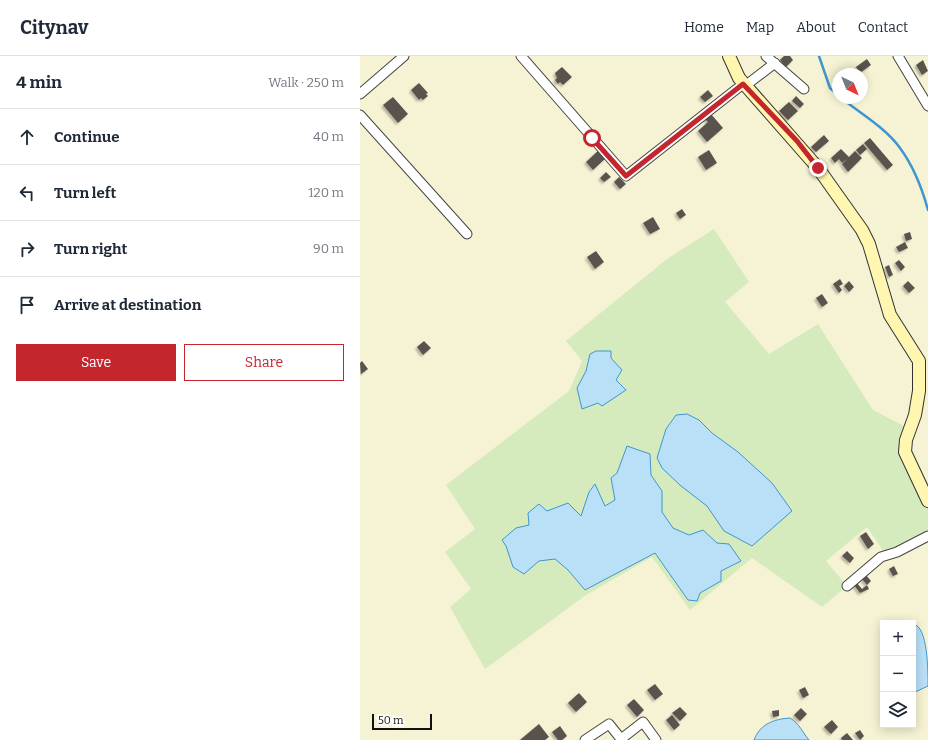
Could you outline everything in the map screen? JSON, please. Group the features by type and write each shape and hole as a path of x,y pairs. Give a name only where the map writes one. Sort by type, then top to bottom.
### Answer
{"street":[{"path":"360,94 404,56"},
{"path":"521,56 626,176 744,85 775,64"},
{"path":"729,56 744,85 797,141 862,230 869,244 890,315 919,361 919,391 915,415 906,440 905,452 928,501"},
{"path":"766,56 804,89"},
{"path":"898,56 928,106"},
{"path":"360,115 467,234"},
{"path":"847,586 880,557 897,552 928,536"},
{"path":"585,740 609,724 621,739 643,722 656,740"}],"shaded area":[{"path":"360,56 928,56 928,740 360,740"}],"green space":[{"path":"714,229 749,282 725,302 769,354 818,324 873,410 910,429 906,440 928,501 928,536 886,555 867,527 826,561 847,586 822,607 752,558 690,610 652,557 586,595 485,669 450,607 471,589 445,552 475,529 446,485 569,391 582,361 566,341 667,259"}],"water":[{"path":"596,351 611,351 611,358 622,370 616,380 626,390 602,406 598,403 582,409 577,388 586,371 590,354"},
{"path":"687,414 699,420 712,433 738,452 772,483 792,511 752,546 724,531 707,506 681,486 662,468 657,458 666,429 676,415"},
{"path":"627,446 650,454 651,475 662,491 662,512 673,528 689,535 703,530 717,543 729,544 741,561 721,571 721,581 700,593 697,601 688,600 655,553 585,590 568,570 555,559 539,561 524,574 513,567 506,546 502,540 516,528 529,525 528,513 539,504 547,511 568,503 581,516 589,492 595,484 605,506 615,500 611,478 617,473"},
{"path":"916,626 922,632 926,650 928,686 916,692"},
{"path":"790,718 799,725 809,740 754,740 760,730 768,723"}],"building":[{"path":"784,56 790,56 793,60 786,67 780,60"},
{"path":"867,59 871,65 867,68 856,67"},
{"path":"923,60 928,71 922,75 916,65"},
{"path":"562,67 572,77 563,85 560,82 558,84 555,80 557,78 555,73"},
{"path":"419,83 428,93 426,94 428,96 423,100 421,98 419,100 411,90"},
{"path":"708,90 713,96 705,102 700,97"},
{"path":"796,96 804,104 800,108 792,101"},
{"path":"393,97 408,114 398,123 383,105"},
{"path":"789,102 798,111 788,120 779,111"},
{"path":"711,114 723,128 707,142 698,131 708,122 705,119"},
{"path":"824,135 829,141 816,152 811,147"},
{"path":"870,138 893,165 887,170 864,143"},
{"path":"863,144 867,149 860,155 856,150"},
{"path":"841,149 849,157 855,151 862,158 848,172 842,164 847,159 842,163 839,159 835,163 831,158"},
{"path":"599,150 607,157 593,170 586,162"},
{"path":"709,150 717,163 706,170 698,157"},
{"path":"606,172 611,177 604,182 600,178"},
{"path":"619,177 626,184 620,189 614,182"},
{"path":"682,209 686,215 680,219 676,213"},
{"path":"653,217 660,229 650,234 643,223"},
{"path":"910,232 912,239 906,241 904,234"},
{"path":"905,242 908,248 899,252 896,247"},
{"path":"596,251 604,262 595,269 587,257"},
{"path":"899,260 905,267 901,271 895,263"},
{"path":"889,265 893,275 889,277 885,267"},
{"path":"840,279 843,284 839,286 842,290 839,293 833,284"},
{"path":"849,281 854,287 849,292 844,286"},
{"path":"908,281 915,288 909,293 903,286"},
{"path":"822,294 828,303 822,307 816,298"},
{"path":"424,341 431,348 423,355 417,347"},
{"path":"362,361 368,369 361,374 360,363"},
{"path":"866,532 874,544 868,549 860,536"},
{"path":"847,551 854,558 850,563 842,556"},
{"path":"894,566 898,574 893,576 889,569"},
{"path":"866,575 871,581 867,585 862,579"},
{"path":"857,583 862,589 867,585 869,589 860,593 854,585"},
{"path":"655,684 663,694 655,700 647,690"},
{"path":"805,687 809,695 803,698 799,690"},
{"path":"579,693 587,702 576,712 568,703"},
{"path":"634,699 644,710 637,717 627,705"},
{"path":"680,707 687,714 680,721 672,713"},
{"path":"801,708 807,714 800,721 794,715"},
{"path":"779,710 779,716 773,717 772,711"},
{"path":"672,715 680,725 674,730 666,720"},
{"path":"832,720 838,727 831,734 824,727"},
{"path":"539,724 549,737 545,740 520,740"},
{"path":"560,726 567,736 562,740 558,740 552,732"},
{"path":"860,730 864,736 860,740 855,733"},
{"path":"847,733 853,740 842,740 841,738"}],"waterway":[{"path":"819,56 830,88 832,90"},
{"path":"849,104 888,134 900,148 917,178 928,210"}],"route":[{"path":"592,138 626,176 743,84 797,141 818,168"}]}
